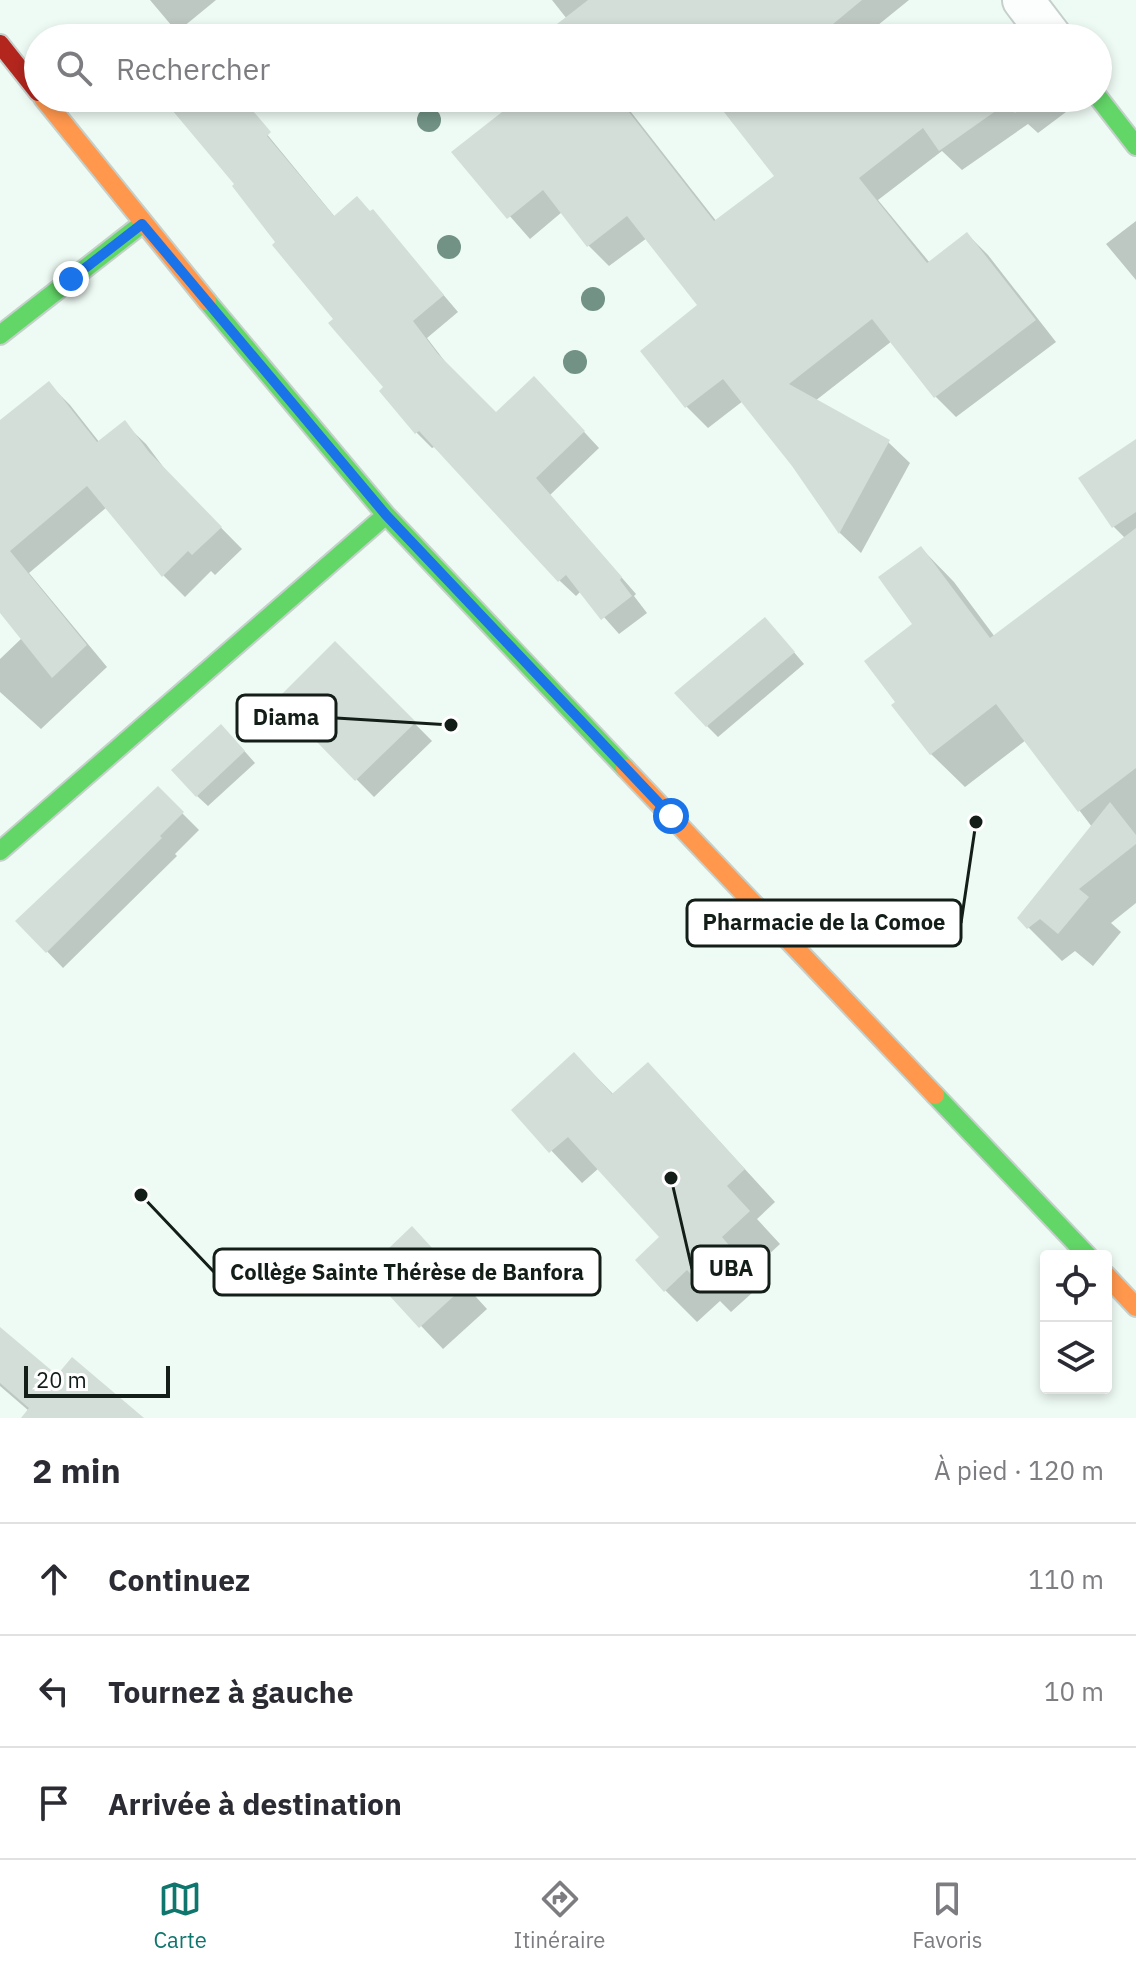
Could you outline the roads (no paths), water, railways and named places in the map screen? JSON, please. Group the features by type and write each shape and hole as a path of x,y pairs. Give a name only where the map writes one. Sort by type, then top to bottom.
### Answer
{"main road":[{"path":"0,44 24,74"},
{"path":"54,112 142,224 386,515 1082,1250"},
{"path":"1110,112 1136,146"},
{"path":"0,335 142,224"},
{"path":"0,851 386,515"},
{"path":"1112,1281 1136,1307"}],"street":[{"path":"1023,0 1041,24"}],"place":[{"name":"Diama","path":"451,725"},
{"name":"Pharmacie de la Comoe","path":"976,822"},
{"name":"UBA","path":"671,1178"},
{"name":"Collège Sainte Thérèse de Banfora","path":"141,1195"}]}
